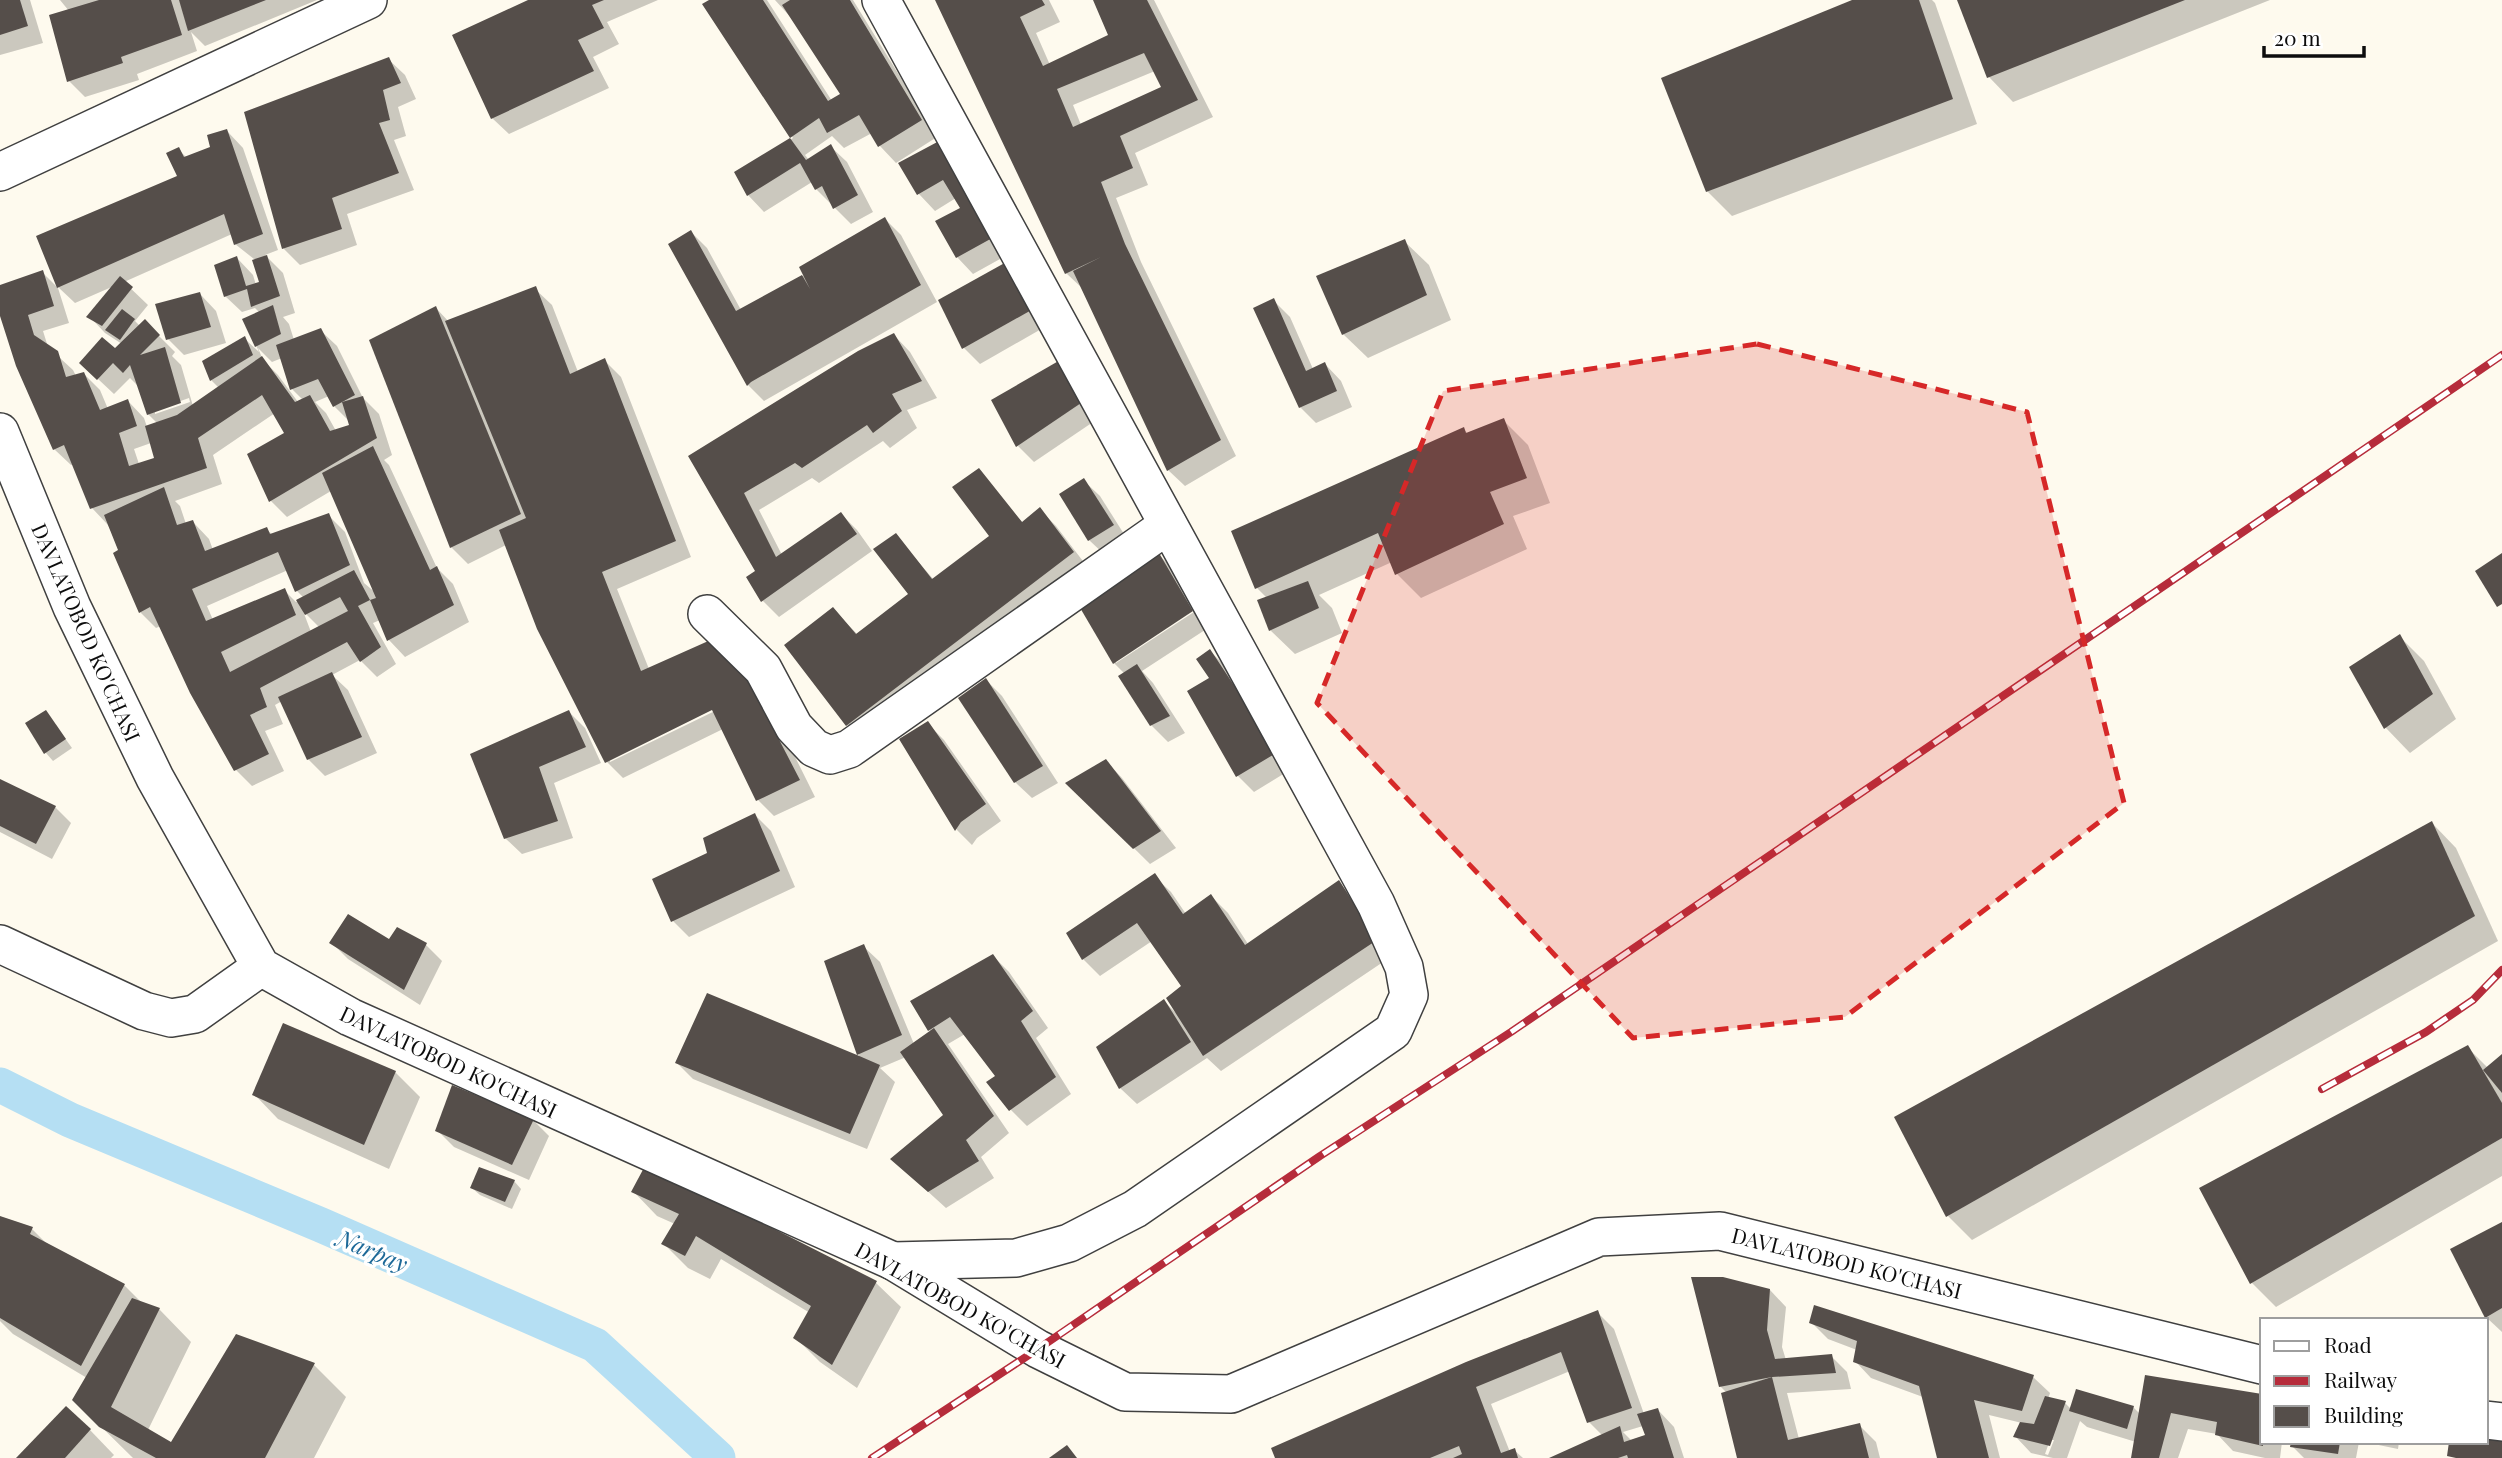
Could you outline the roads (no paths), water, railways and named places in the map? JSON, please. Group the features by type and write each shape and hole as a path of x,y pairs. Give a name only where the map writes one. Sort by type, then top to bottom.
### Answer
{"street":[{"path":"0,172 368,0"},
{"path":"881,0 1376,905 1404,967 1409,995 1393,1031 1135,1209 1069,1243 1016,1258 893,1261"},
{"name":"DAVLATOBOD KO'CHASI","path":"0,432 72,607 155,778 261,967 350,1017 893,1261 1038,1349 1125,1392 1231,1394 1599,1237 1720,1231 2260,1365"},
{"path":"707,614 763,668 794,727 814,748 830,755 849,749 1168,525"},
{"path":"0,944 144,1011 171,1018 194,1014 261,967"}],"waterway":[{"name":"Narpay","path":"0,1085 70,1120 321,1225 595,1345 718,1458"}],"railway":[{"path":"872,1458 1038,1349 1320,1156 1511,1032 2502,355"},
{"path":"2322,1089 2426,1032 2473,1000 2502,970"}]}
